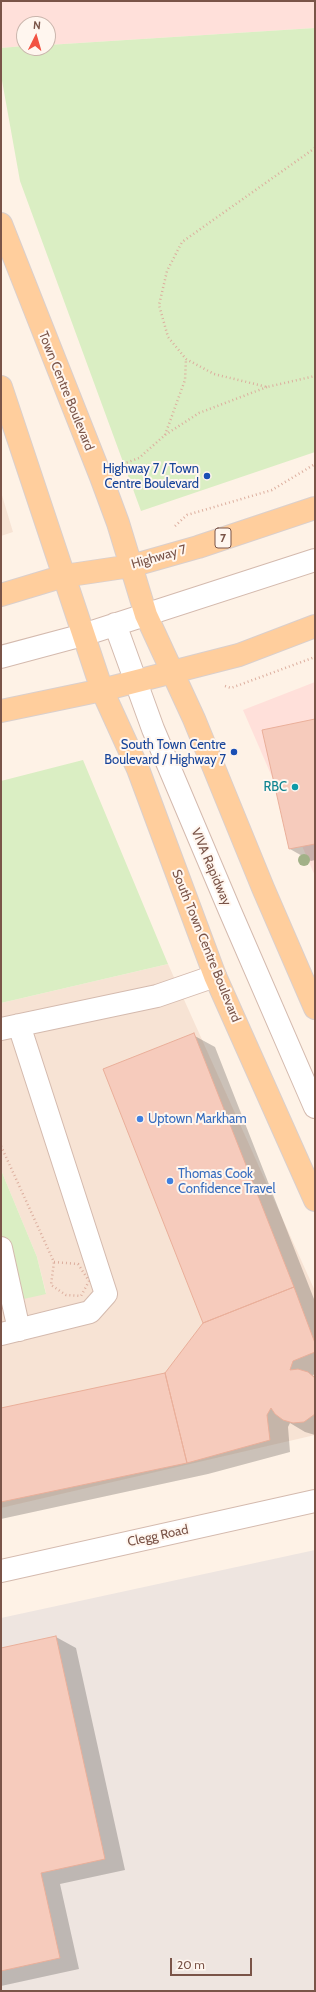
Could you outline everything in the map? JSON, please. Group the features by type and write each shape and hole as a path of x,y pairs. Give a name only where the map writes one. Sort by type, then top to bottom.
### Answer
{"main road":[{"name":"Town Centre Boulevard","path":"1,224 101,477 118,523 146,615 173,671"},
{"path":"1,387 102,690"},
{"name":"Highway 7","path":"1,596 64,576 131,566 198,547 315,508"},
{"path":"1,711 102,690 239,654 315,626"},
{"path":"173,671 263,888 315,1008"},
{"name":"South Town Centre Boulevard","path":"102,690 138,769 215,976 315,1200"}],"street":[{"path":"1,657 83,635 315,560"},
{"name":"VIVA Rapidway","path":"115,624 153,729 315,1107"},
{"path":"1,1248 10,1332 90,1312 106,1294 10,1027 157,996 215,976"},
{"name":"Clegg Road","path":"1,1571 315,1501"}],"path":[{"path":"267,387 214,374 186,359 168,337 159,305 167,271 182,242 315,148"},
{"path":"164,436 185,380 186,359"},
{"path":"122,465 139,458 164,436 199,413 267,387 315,376"},
{"path":"170,531 187,516 272,490 315,464"},
{"path":"1,1146 54,1262 51,1285 66,1295 81,1296 89,1281 78,1264 54,1262"}],"shaded area":[{"path":"1,1 315,1 315,28 56,44 56,16 16,16 16,47 1,48"},
{"path":"1,492 13,532 1,536"},
{"name":"RBC","path":"315,682 315,876 243,710"},
{"path":"168,964 315,1291 315,1435 1,1508 1,1304 46,1293 37,1257 1,1170 1,1003"},
{"path":"315,1550 315,1991 1,1991 1,1618"}],"green space":[{"path":"315,28 315,452 141,511 20,181 1,75 1,48 16,47 16,56 56,56 56,44"},
{"path":"83,760 168,964 1,1003 1,781"},
{"path":"1,1170 37,1257 46,1294 1,1304"}],"building":[{"name":"RBC","path":"315,719 315,844 289,849 262,730"},
{"path":"194,1033 294,1287 203,1323 103,1069"},
{"path":"294,1287 315,1343 315,1352 293,1361 290,1370 298,1369 308,1372 315,1378 315,1414 304,1422 293,1423 283,1420 275,1414 271,1408 267,1415 270,1440 187,1463 165,1373 203,1323"},
{"path":"165,1373 187,1463 1,1502 1,1408"},
{"path":"56,1636 105,1859 41,1873 60,1958 1,1971 1,1648"}],"place":[{"name":"Highway 7 / Town Centre Boulevard","path":"207,476"},
{"name":"South Town Centre Boulevard / Highway 7","path":"234,752"},
{"name":"RBC","path":"295,787"},
{"name":"Uptown Markham","path":"140,1119"},
{"name":"Thomas Cook Confidence Travel","path":"170,1181"}]}
